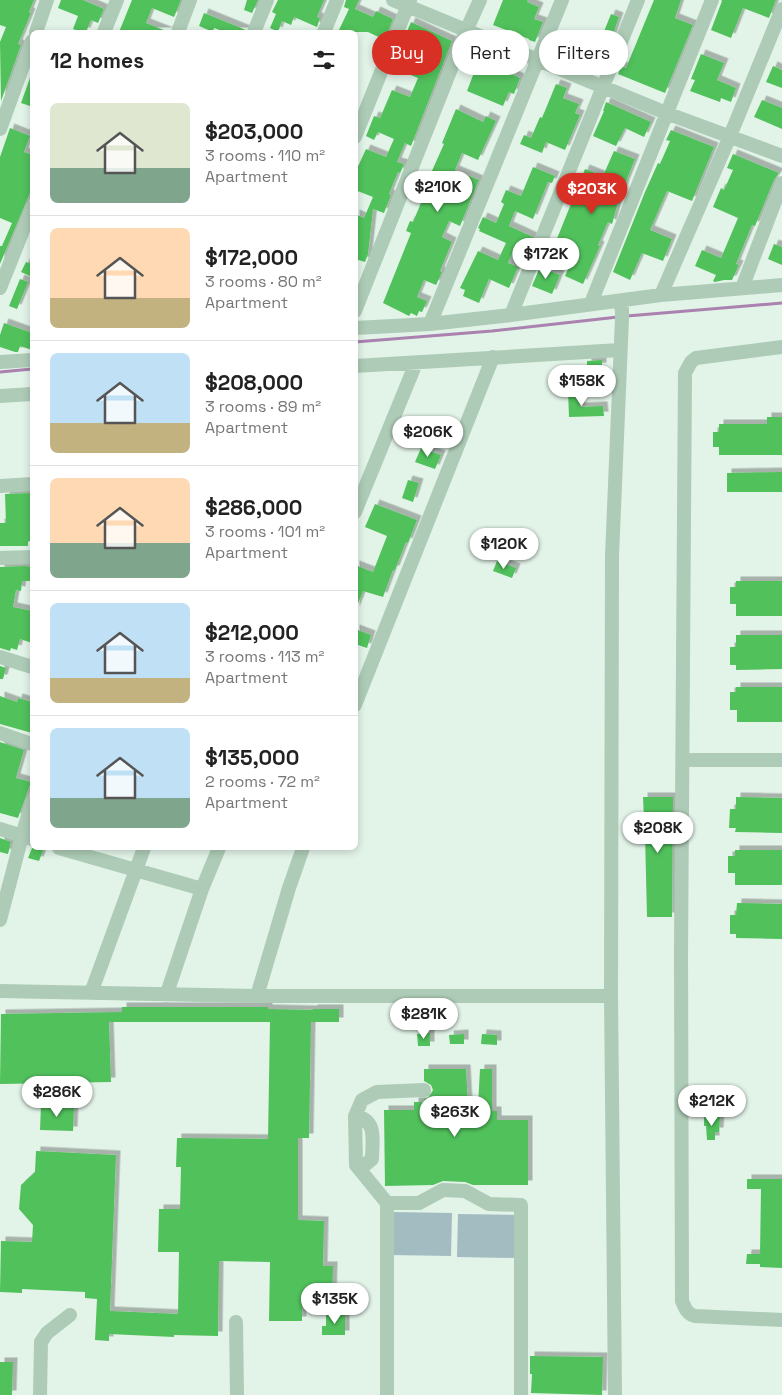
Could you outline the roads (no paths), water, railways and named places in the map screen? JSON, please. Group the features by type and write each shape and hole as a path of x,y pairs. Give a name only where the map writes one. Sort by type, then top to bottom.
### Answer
{"street":[{"path":"37,30 48,0"},
{"path":"105,30 117,0"},
{"path":"179,30 190,0"},
{"path":"255,30 267,0"},
{"path":"325,30 337,0"},
{"path":"393,0 408,3 464,30"},
{"path":"466,30 480,0"},
{"path":"430,324 562,0"},
{"path":"511,315 638,0"},
{"path":"591,304 712,0"},
{"path":"358,129 408,3"},
{"path":"661,295 730,136 782,9"},
{"path":"0,129 30,46"},
{"path":"529,56 666,113 782,156"},
{"path":"358,303 452,66"},
{"path":"742,288 782,183"},
{"path":"0,288 30,213"},
{"path":"358,328 430,324 591,304 620,305 661,295 782,285"},
{"path":"615,1395 612,996 612,556 620,305"},
{"path":"358,366 493,357 620,345"},
{"path":"780,1319 695,1316 690,1315 686,1311 682,1300 680,954 685,374 690,362 696,358 782,347"},
{"path":"358,697 493,357"},
{"path":"0,362 30,360"},
{"path":"358,505 416,363"},
{"path":"0,396 30,394"},
{"path":"0,486 30,484"},
{"path":"0,558 30,557"},
{"path":"0,657 30,666"},
{"path":"0,733 30,743"},
{"path":"683,760 782,760"},
{"path":"1,914 27,838 30,816"},
{"path":"0,829 27,838"},
{"path":"66,850 202,890"},
{"path":"91,993 143,850"},
{"path":"166,996 202,890 218,850"},
{"path":"257,996 289,888 303,850"},
{"path":"0,991 166,996 612,996"},
{"path":"387,1395 387,1203 356,1165 356,1116 362,1100 377,1092 424,1090"},
{"path":"356,1116 368,1121 378,1141 372,1159 366,1164 356,1165"},
{"path":"356,1141 378,1141"},
{"path":"387,1203 420,1203 443,1190 465,1191 489,1204 520,1205 521,1395"},
{"path":"40,1395 41,1342 47,1333 70,1315"},
{"path":"236,1322 237,1395"}],"waterway":[{"path":"627,316 782,303"},
{"path":"358,342 492,331 618,317"},
{"path":"0,372 30,369"}]}
